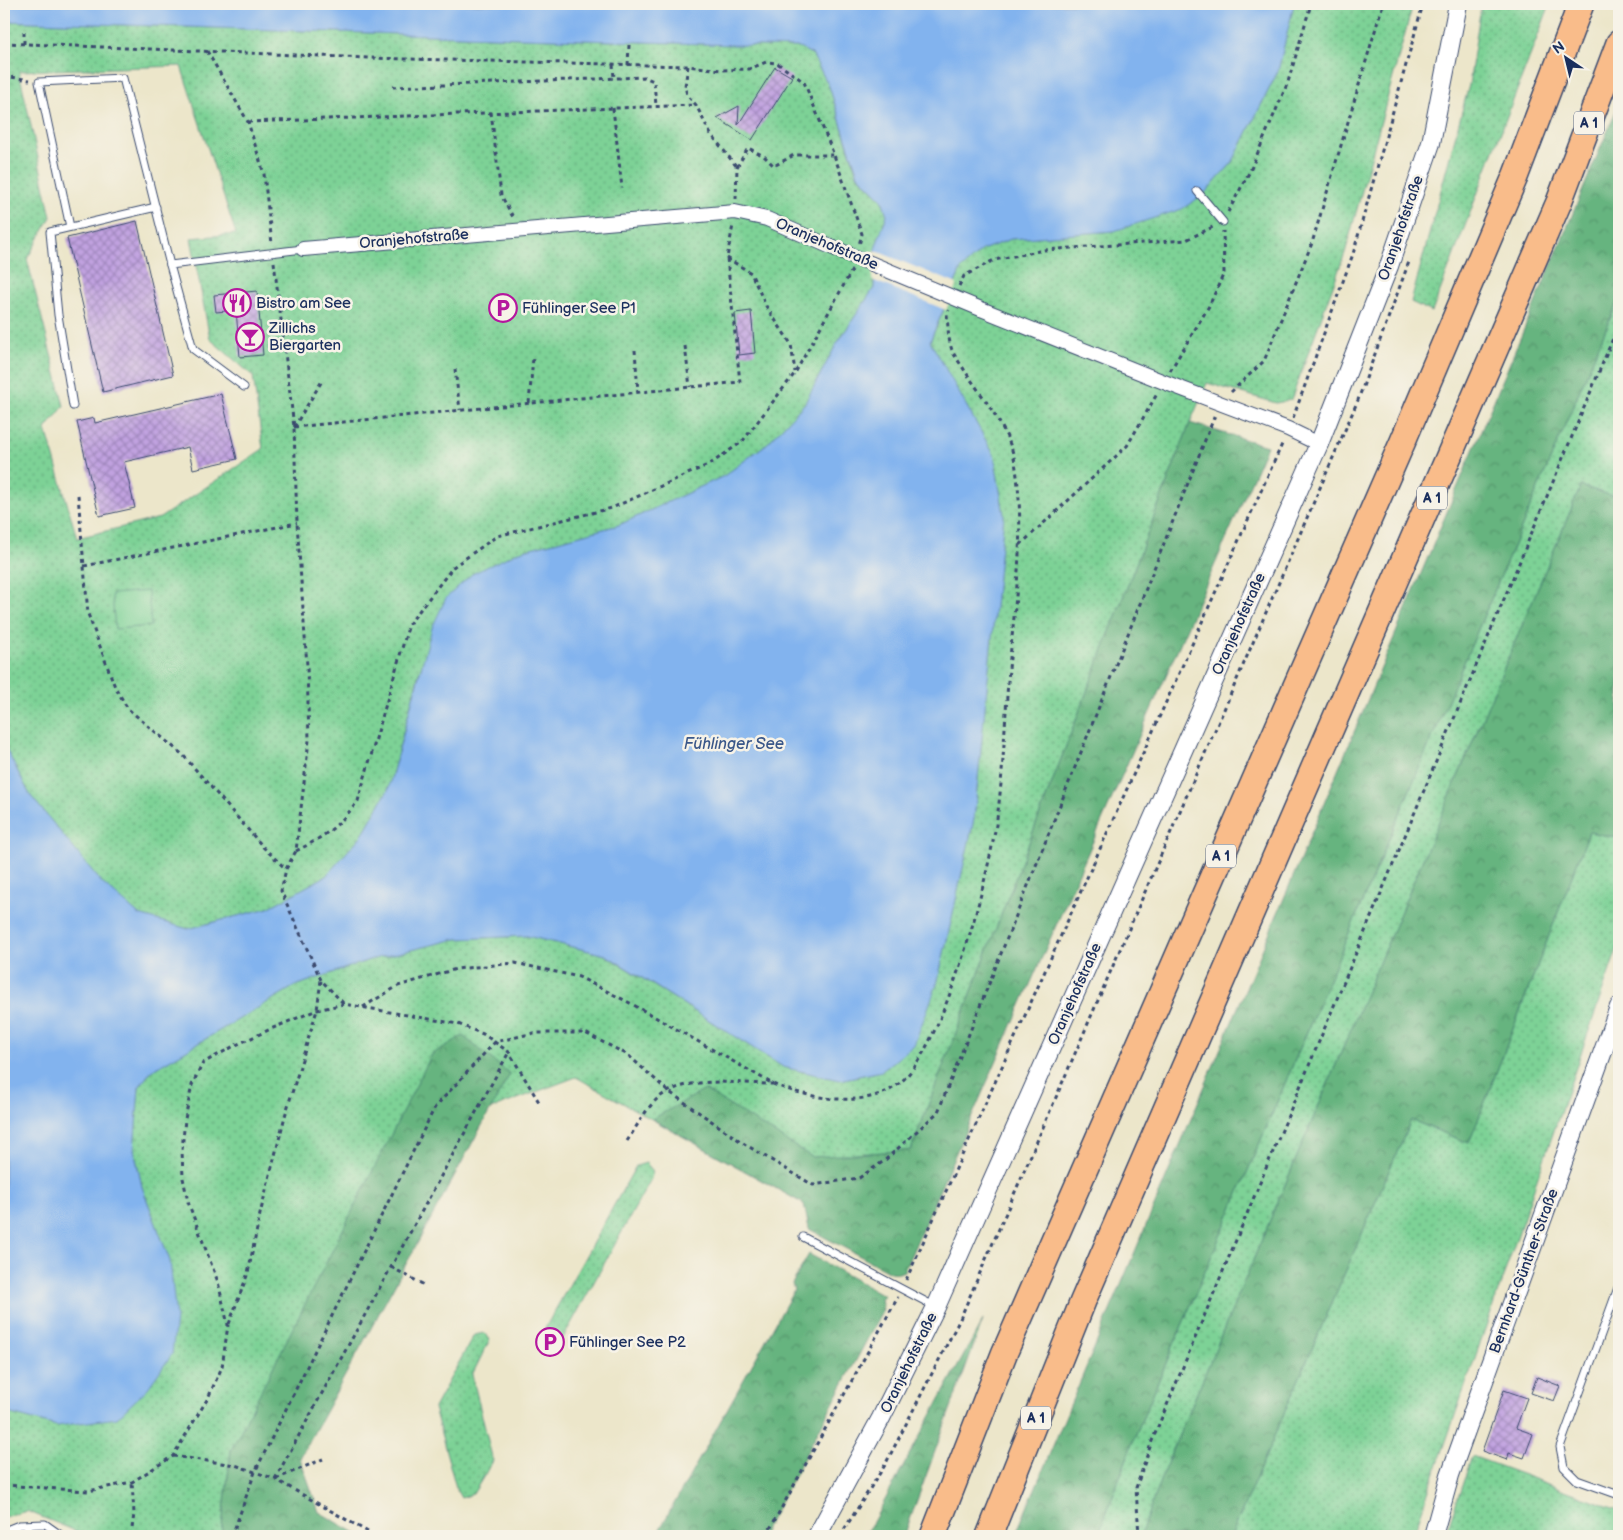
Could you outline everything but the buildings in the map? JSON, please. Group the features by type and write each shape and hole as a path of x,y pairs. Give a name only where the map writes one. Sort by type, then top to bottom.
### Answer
{"highway":[{"name":"A 1","path":"934,1536 1004,1354 1403,441 1515,177 1581,4"},
{"name":"A 1","path":"989,1536 1087,1292 1559,202 1619,43"},
{"path":"1559,202 1619,87"}],"street":[{"name":"Oranjehofstraße","path":"817,1536 881,1418 936,1307 1319,444 1389,266 1430,143 1458,4"},
{"name":"Oranjehofstraße","path":"303,249 735,212 767,218 829,246 981,309 1288,429 1319,444"},
{"name":"Bernhard-Günther-Straße","path":"1433,1536 1450,1475 1619,1007"}],"lane":[{"path":"70,227 39,82 123,78 193,349 244,387"},
{"path":"1197,191 1223,222"},
{"path":"73,406 58,315 50,232 156,207"},
{"path":"170,265 303,249"},
{"path":"803,1237 936,1307"},
{"path":"1619,1284 1560,1447 1564,1467 1577,1480 1619,1495"},
{"path":"4,1531 18,1525 45,1524 62,1536"}],"path":[{"path":"1020,545 1127,446 1208,306 1224,273 1223,222 1250,171 1288,82 1311,4"},
{"path":"232,1536 255,1472 435,1107 495,1042 534,1034 585,1033 628,1055 668,1090 746,1145 813,1185 859,1178 884,1161 938,1112 1220,403 1264,361 1312,243 1383,4"},
{"path":"766,1536 902,1288 1288,429 1353,254 1423,4"},
{"path":"24,30 24,44"},
{"path":"4,43 688,66 722,70 749,68 766,62 777,63 804,82 834,154 794,155 774,166 764,156 748,148 737,167 735,212 727,258 740,382 294,427"},
{"path":"628,65 629,45"},
{"path":"207,51 248,122 264,174 294,427 297,524 307,666 309,740 296,851 286,870 281,891 321,980 344,1004"},
{"path":"613,64 614,79"},
{"path":"688,66 684,86 687,95 696,105 710,133 737,167"},
{"path":"4,76 39,82"},
{"path":"393,87 644,77 654,81 656,106"},
{"path":"248,122 696,105"},
{"path":"613,108 622,188"},
{"path":"491,112 501,195 521,230"},
{"path":"957,291 964,276 994,260 1044,250 1186,240 1223,222"},
{"path":"296,851 324,836 344,820 358,801 409,624 453,567 497,536 612,508 710,464 742,442 796,373 791,344 766,306 751,273 727,258"},
{"path":"363,1007 398,986 456,969 515,963 579,977 632,1004 773,1084 794,1093 827,1099 876,1095 896,1087 912,1072 935,1032 958,970 984,880 998,812 1020,545 1019,496 1014,459 995,417 951,348 947,314 950,306"},
{"path":"1139,1536 1136,1488 1159,1423 1619,324"},
{"path":"685,346 690,387"},
{"path":"635,350 638,392"},
{"path":"529,403 533,358"},
{"path":"456,369 460,410"},
{"path":"294,427 322,381"},
{"path":"78,495 88,614 115,687 128,709 183,755 264,848 286,870"},
{"path":"84,566 297,524"},
{"path":"4,1484 88,1491 132,1482 173,1456 208,1398 222,1367 228,1325 248,1273 260,1214 276,1152 317,1010 321,980"},
{"path":"228,1325 218,1282 188,1202 183,1178 185,1118 192,1085 203,1063 220,1053 317,1010 344,1004 458,1024 483,1034 508,1052 539,1102"},
{"path":"275,1479 508,1052"},
{"path":"627,1141 655,1101 668,1090 687,1084 773,1084"},
{"path":"391,1267 426,1286"},
{"path":"173,1456 236,1465 275,1479 375,1536"},
{"path":"275,1479 323,1459"},
{"path":"131,1536 134,1514 132,1482"}],"green space":[{"path":"1294,4 1413,4 1345,253 1291,400 1276,403 1207,383 911,1150 804,1204 576,1077 491,1109 231,1450 221,1536 88,1536 27,1511 4,1517 4,1412 57,1426 170,1261 142,1187 134,1149 139,1087 151,1071 295,986 369,960 456,939 527,936 605,955 783,1067 839,1080 882,1071 937,984 974,819 1004,515 994,455 930,342 961,269 982,250 1011,239 1114,231 1203,195 1232,163 1278,71"},
{"path":"1487,4 1550,4 1432,312 1411,302 1469,85 1481,6"},
{"path":"4,21 797,47 812,54 829,86 857,175 882,199 887,215 876,246 874,288 836,345 805,403 768,443 724,476 619,525 520,551 472,575 446,598 419,673 388,790 362,835 326,876 268,908 188,929 139,915 102,883 30,795 4,745","holes":["181,66 236,234 191,238 210,339 253,376 263,449 160,518 77,538 46,429 64,406 27,259 51,217 19,71"]},
{"path":"1619,104 1619,298 1135,1436 1098,1536 1015,1536"},
{"path":"1619,298 1619,382 1612,399 1619,407 1619,498 1581,486 1163,1473 1140,1536 1098,1536 1135,1436"},
{"path":"1190,423 1267,446 904,1271 899,1273 890,1272 809,1229 804,1204 652,1119 705,1090 812,1157 911,1150"},
{"path":"1581,486 1619,498 1619,838 1589,832 1469,1143 1411,1120 1231,1536 1140,1536 1163,1473"},
{"path":"148,591 151,626 115,629 112,594"},
{"path":"1589,832 1619,838 1619,944 1413,1536 1231,1536 1411,1120 1469,1143"},
{"path":"463,1036 510,1074 300,1458 319,1512 361,1536 221,1536 231,1450 432,1054"},
{"path":"646,1163 653,1171 651,1179 557,1349 546,1349 539,1339 636,1166"},
{"path":"809,1254 885,1296 881,1299 883,1310 762,1536 656,1536 794,1290 792,1284"},
{"path":"983,1320 904,1536 863,1536 873,1522"},
{"path":"484,1333 490,1339 472,1375 493,1461 473,1494 461,1498 457,1491 434,1408 474,1335"},
{"path":"1472,1456 1619,1510 1619,1536 1445,1536"}],"water":[{"name":"Fühlinger See","path":"4,4 1294,4 1278,71 1232,163 1203,195 1182,209 1114,231 1011,239 982,250 961,269 930,341 994,455 1004,515 974,819 937,984 914,1045 882,1071 839,1080 783,1067 606,955 527,936 456,939 369,960 295,986 151,1071 139,1087 134,1149 142,1187 170,1261 176,1318 172,1354 148,1388 117,1418 57,1426 4,1412 4,745 30,795 102,883 139,915 188,929 268,908 326,876 362,835 388,790 432,628 446,598 472,574 520,551 619,525 724,476 768,443 805,403 836,345 874,288 876,246 887,215 882,199 858,175 829,86 812,54 797,47 4,21"}],"pier":[{"path":"874,250 957,284 946,310 872,280"}],"place":[{"name":"Bistro am See","path":"237,303"},
{"name":"Fühlinger See P1","path":"503,308"},
{"name":"Zillichs Biergarten","path":"250,337"},
{"name":"Fühlinger See P2","path":"550,1342"}]}
